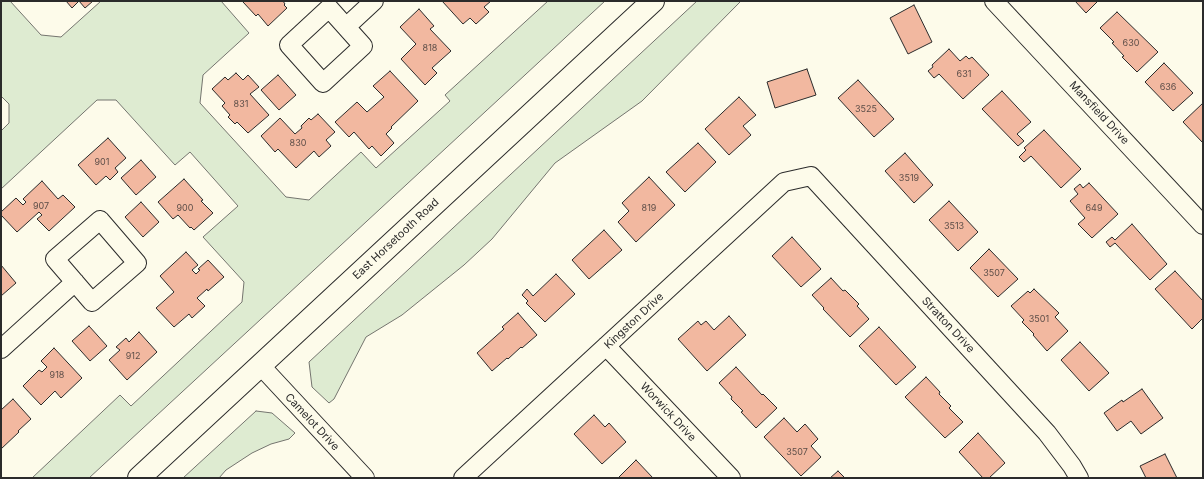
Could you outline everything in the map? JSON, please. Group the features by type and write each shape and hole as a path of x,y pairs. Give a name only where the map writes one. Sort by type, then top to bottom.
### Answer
{"main road":[{"name":"East Horsetooth Road","path":"139,478 653,1"}],"street":[{"path":"346,27 374,1"},
{"name":"Mansfield Drive","path":"994,1 1203,225"},
{"name":"Kingston Drive","path":"464,478 784,182 811,176"},
{"name":"Stratton Drive","path":"811,176 1047,433 1079,478"},
{"path":"100,220 137,263 92,302 75,282 55,259 100,220"},
{"path":"1,349 75,282"},
{"name":"Worwick Drive","path":"606,346 731,478"},
{"name":"Camelot Drive","path":"260,365 365,478"}],"green space":[{"path":"1,1 10,1 41,35 61,37 101,1 221,1 249,33 203,75 200,103 286,197 309,200 361,152 376,168 450,101 445,95 548,1 605,1 89,478 32,478 120,395 131,406 242,302 244,282 203,237 238,206 190,152 175,165 116,100 97,100 1,189 1,131 9,123 9,104 1,96"},
{"path":"697,1 741,1 642,101 555,163 492,239 464,265 402,315 366,337 334,399 329,403 312,387 309,362"},
{"path":"256,411 272,413 295,433 289,439 271,444 252,453 226,470 219,478 183,478"}],"building":[{"path":"66,1 79,1 72,8"},
{"path":"79,1 93,1 85,8"},
{"path":"283,1 287,8 268,26 258,14 256,16 243,2"},
{"path":"442,1 491,1 484,7 489,12 476,24 470,18 463,24"},
{"path":"1075,1 1098,1 1086,13"},
{"path":"914,5 932,42 908,54 890,18"},
{"path":"419,9 434,26 430,29 451,51 432,68 437,73 425,85 401,59 416,44 400,27"},
{"path":"1117,12 1158,52 1137,72 1122,57 1124,56 1112,43 1114,42 1100,28"},
{"path":"949,49 960,61 966,56 969,59 972,57 989,75 963,99 939,74 934,78 928,71 933,67 932,65"},
{"path":"1164,63 1193,93 1173,111 1145,82"},
{"path":"807,69 816,95 775,108 767,82"},
{"path":"390,71 418,101 391,127 392,128 386,134 394,143 381,156 372,146 369,149 354,132 349,137 335,122 357,102 367,112 384,97 373,86"},
{"path":"236,73 243,80 248,75 259,87 250,94 269,115 248,133 237,122 235,124 228,117 230,115 222,106 225,103 212,89 225,77 228,80"},
{"path":"278,75 296,95 279,110 261,90"},
{"path":"858,80 894,119 874,137 838,98"},
{"path":"1002,91 1031,122 1017,134 1024,141 1018,146 982,109"},
{"path":"739,97 756,115 743,126 751,135 729,155 705,129"},
{"path":"1203,103 1203,143 1183,122"},
{"path":"318,114 335,132 326,140 331,146 319,157 314,151 296,168 278,149 275,152 261,136 280,118 295,134 302,128 301,126 309,118 311,120"},
{"path":"1044,130 1081,169 1061,188 1031,156 1024,162 1019,157 1026,150 1024,148"},
{"path":"108,138 126,158 115,168 118,172 110,180 106,176 96,185 78,165"},
{"path":"698,143 716,162 685,192 666,172"},
{"path":"905,153 933,185 914,203 885,171"},
{"path":"141,160 156,177 136,195 121,178"},
{"path":"649,177 675,205 636,242 618,222 629,211 622,203"},
{"path":"184,179 203,200 201,201 213,213 194,230 191,227 190,228 178,215 173,219 158,202"},
{"path":"42,181 58,199 63,195 75,207 49,231 37,219 42,215 39,212 17,232 1,215 1,212 16,198 23,205 26,202 23,199"},
{"path":"1089,183 1118,214 1092,238 1078,224 1085,218 1070,201 1078,194 1074,189 1080,184 1083,188"},
{"path":"949,201 978,232 958,251 929,220"},
{"path":"141,202 159,222 143,237 125,217"},
{"path":"1132,224 1167,264 1150,280 1115,243 1110,247 1106,242 1112,237 1115,240"},
{"path":"604,230 622,250 589,279 572,260"},
{"path":"792,237 821,269 801,287 772,256"},
{"path":"989,249 1018,279 998,297 970,268"},
{"path":"186,252 198,265 192,270 196,274 200,270 198,269 208,260 224,277 208,291 207,289 197,298 205,306 192,318 189,314 174,327 156,308 174,292 160,276"},
{"path":"1,265 16,283 1,296"},
{"path":"1175,271 1203,301 1203,318 1192,329 1155,289"},
{"path":"556,274 575,294 545,322 526,303 528,301 522,295 527,289 533,296"},
{"path":"831,278 843,291 845,290 859,304 857,306 869,319 850,337 823,309 824,308 812,295"},
{"path":"1034,289 1059,313 1055,317 1068,331 1047,351 1033,335 1034,334 1022,322 1024,320 1011,306 1028,291 1030,293"},
{"path":"518,313 537,335 492,371 477,353 504,329 502,327"},
{"path":"729,316 746,335 707,371 678,339 698,321 701,325 706,321 714,330"},
{"path":"89,326 107,346 90,361 72,341"},
{"path":"879,327 916,367 896,385 859,346"},
{"path":"139,332 157,352 127,380 109,360 120,350 116,347 126,338 129,342"},
{"path":"1080,342 1109,373 1089,391 1061,360"},
{"path":"54,348 82,378 61,398 55,391 41,405 23,386 39,370 42,372 47,367 41,361"},
{"path":"736,367 762,395 763,394 777,408 756,428 741,412 743,411 731,399 732,397 719,383"},
{"path":"926,377 940,392 939,394 951,406 949,408 963,422 945,438 905,397"},
{"path":"1142,389 1163,418 1141,434 1131,421 1117,431 1104,413 1122,400 1123,402"},
{"path":"13,399 31,419 1,449 1,410"},
{"path":"594,415 605,427 609,423 626,442 602,464 574,434"},
{"path":"784,418 797,432 805,424 818,439 811,446 821,457 801,476 764,437"},
{"path":"978,433 1005,463 989,478 983,478 959,452"},
{"path":"1165,454 1177,478 1146,478 1140,466"},
{"path":"636,460 653,478 618,478"},
{"path":"838,471 845,478 830,478"}]}
